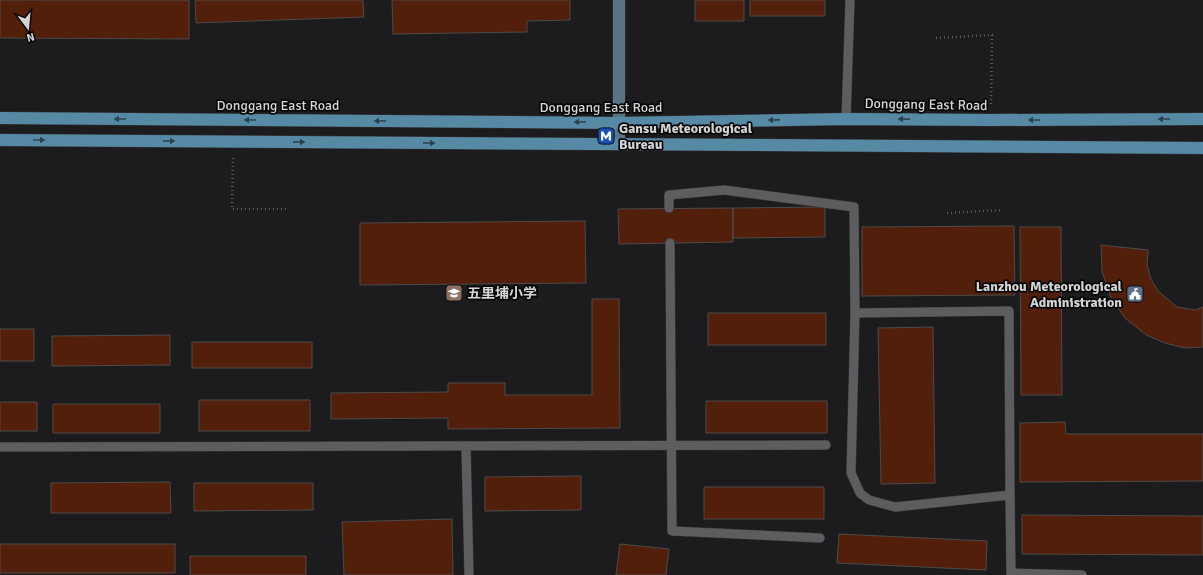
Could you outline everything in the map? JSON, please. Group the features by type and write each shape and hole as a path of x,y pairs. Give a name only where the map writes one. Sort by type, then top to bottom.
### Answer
{"main road":[{"path":"619,0 619,144"},
{"name":"Donggang East Road","path":"0,118 619,123 846,119 1203,119"},
{"path":"0,140 1203,148"}],"lane":[{"path":"846,119 850,0"},
{"path":"669,208 669,195 724,190 854,207 855,313 851,473 860,493 869,500 895,508 1010,495"},
{"path":"670,243 672,531 820,538"},
{"path":"855,313 1009,311 1011,574 1082,575"},
{"path":"0,447 826,445"},
{"path":"466,446 469,575"}],"path":[{"path":"936,38 992,35 990,120"},
{"path":"233,142 232,209 288,209"},
{"path":"947,213 1003,210"}],"building":[{"path":"0,0 189,0 189,39 0,38"},
{"path":"195,0 363,0 364,17 196,23"},
{"path":"392,0 570,0 570,20 527,21 527,32 393,34"},
{"path":"695,0 744,0 744,21 695,21"},
{"path":"750,0 825,0 825,16 750,16"},
{"path":"825,207 825,237 733,238 733,208"},
{"path":"733,208 733,242 619,244 618,209"},
{"path":"585,221 586,283 360,285 360,223"},
{"path":"1014,226 1015,295 862,296 862,227"},
{"path":"1020,227 1061,227 1062,395 1021,395"},
{"name":"Lanzhou Meteorological Administration","path":"1101,245 1148,250 1147,265 1151,279 1158,291 1177,307 1195,310 1203,307 1203,347 1185,348 1165,343 1146,335 1125,318 1110,296 1102,271"},
{"path":"592,299 619,299 620,428 448,429 448,418 331,419 331,393 448,392 448,383 505,383 505,395 592,395"},
{"path":"708,313 826,313 826,345 708,345"},
{"path":"933,327 935,483 881,484 878,328"},
{"path":"0,329 34,329 34,361 0,361"},
{"path":"170,335 170,365 52,366 52,336"},
{"path":"192,342 312,342 312,368 192,368"},
{"path":"199,400 310,400 310,431 199,431"},
{"path":"706,401 827,401 827,433 706,433"},
{"path":"0,402 37,402 37,431 0,431"},
{"path":"53,404 160,404 160,433 53,433"},
{"path":"1065,422 1066,434 1203,434 1203,481 1020,482 1020,423"},
{"path":"581,476 581,510 485,511 485,477"},
{"path":"170,482 171,513 51,513 51,483"},
{"path":"194,483 313,483 313,510 194,511"},
{"path":"704,487 824,487 824,519 704,519"},
{"path":"1022,515 1203,516 1203,555 1022,554"},
{"path":"452,519 453,575 344,575 342,522"},
{"path":"839,534 987,541 986,570 837,563"},
{"path":"0,544 175,544 175,573 0,573"},
{"path":"620,544 669,549 666,575 616,575"},
{"path":"190,556 306,556 306,575 190,575"}],"place":[{"name":"Gansu Meteorological Bureau","path":"606,136"},
{"name":"五里埔小学","path":"454,293"},
{"name":"Lanzhou Meteorological Administration","path":"1135,294"}]}
